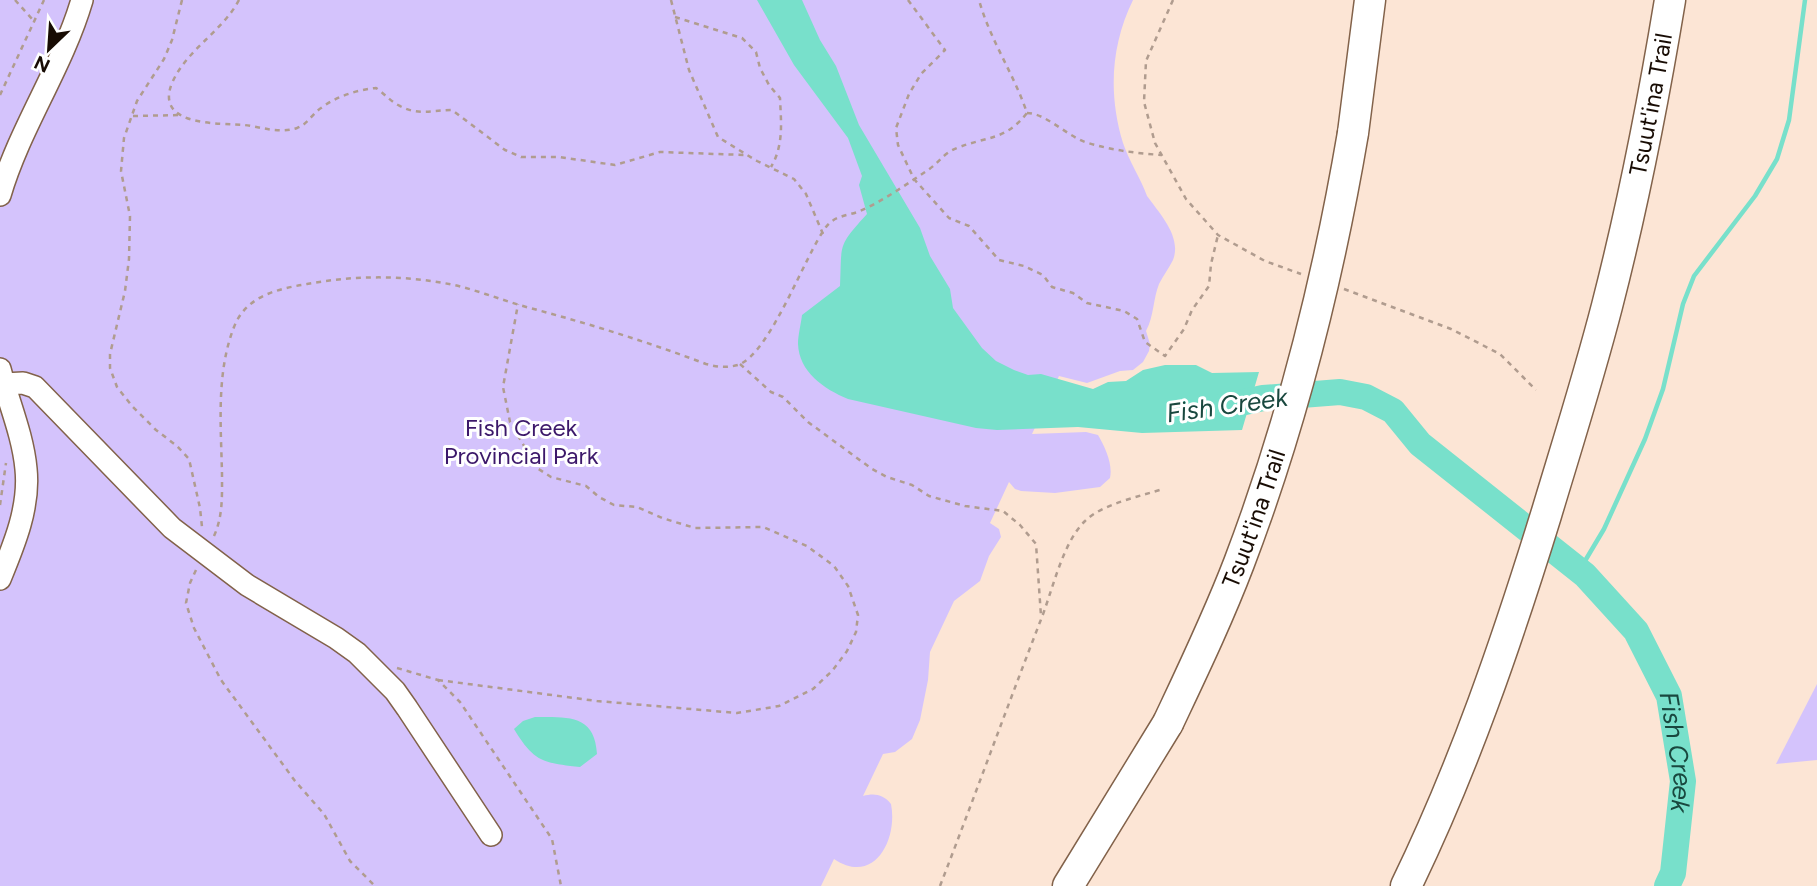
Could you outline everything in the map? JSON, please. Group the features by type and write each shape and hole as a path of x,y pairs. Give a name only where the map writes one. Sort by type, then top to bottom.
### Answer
{"highway":[{"name":"Tsuut'ina Trail","path":"1086,886 1208,638 1239,562 1284,430 1319,303 1338,221 1353,134 1370,0"},
{"name":"Tsuut'ina Trail","path":"1406,886 1429,838 1497,668 1587,381 1636,180 1670,0"},
{"path":"1068,886 1168,723"},
{"path":"1415,886 1429,838"}],"lane":[{"path":"0,195 16,152 65,48 82,0"},
{"path":"2,377 35,387 149,506 205,554 257,591 336,638 369,664 395,691 491,835"},
{"path":"0,579 9,529 27,494 26,468 2,377"}],"path":[{"path":"15,0 33,20"},
{"path":"0,95 44,0"},
{"path":"182,0 172,40 164,59 137,100 124,138 121,172 130,216 129,259 125,291 110,354 110,368 117,387 132,406 188,459 201,508 205,554"},
{"path":"239,0 225,20 186,60 173,82 169,92 170,101 182,116 200,123 284,131 304,124 320,108 354,91 376,88 396,105 412,111 424,113 452,110 505,150 521,157 559,157 615,164 660,152 745,155"},
{"path":"671,0 689,70 718,137 745,155 794,179 806,194 823,234"},
{"path":"908,0 945,50 921,74 909,94 896,128 898,145 914,178 949,218 969,226 999,260 1024,266 1043,275 1052,287 1073,293 1087,303 1124,311 1137,319 1145,342 1166,356 1209,286 1218,235"},
{"path":"979,0 996,46 1021,94 1027,113"},
{"path":"1173,0 1146,61 1144,102 1155,143 1186,198 1218,235 1265,261 1311,277"},
{"path":"675,17 742,37 756,52 760,68 780,98 782,130 778,155 771,167"},
{"path":"375,886 349,861 324,814 295,781 221,680 194,628 186,603 190,583 216,533 221,515 221,408 227,351 237,320 250,304 258,298 287,287 326,281 388,277 417,279 453,285 616,332 706,364 718,367 740,364 752,353 780,315 833,220 859,211 932,168 943,155 959,147 1001,136 1027,113 1036,113 1060,130 1084,141 1130,153 1161,155"},
{"path":"132,116 182,116"},
{"path":"1334,286 1451,329 1500,354 1536,390"},
{"path":"369,664 409,670 438,680 584,699 737,713 779,706 813,689 832,671 847,651 856,632 858,615 848,586 834,566 807,546 763,527 695,528 637,507 614,505 599,498 586,486 551,477 537,468 510,422 503,387 518,304"},
{"path":"740,364 771,392 783,397 808,422 887,477 912,485 929,496 965,506 1003,511 1020,525 1036,544 1041,620"},
{"path":"0,505 7,458"},
{"path":"940,886 1057,571 1084,521 1097,512 1163,489"},
{"path":"438,680 460,702 552,839 561,886"}],"green space":[{"name":"Fish Creek Provincial Park","path":"0,0 1133,0 1116,52 1114,88 1118,125 1123,143 1147,196 1168,226 1175,243 1173,260 1159,284 1146,331 1149,351 1143,362 1133,370 1120,371 1087,383 1059,376 1032,434 1086,432 1098,435 1106,450 1110,478 1100,487 1055,493 1021,491 1009,482 990,523 999,529 1001,537 989,556 980,581 954,601 930,652 920,720 912,739 895,752 883,754 863,796 878,795 891,804 891,832 880,855 861,867 848,866 834,859 821,886 0,886"},
{"path":"1817,684 1817,760 1776,764"}],"water":[{"path":"757,0 802,0 820,40 836,66 859,125 920,228 930,256 950,289 953,308 982,348 996,361 1028,375 1041,374 1093,389 1108,382 1126,381 1143,370 1165,365 1196,365 1212,373 1259,372 1242,430 1142,433 1078,427 997,430 976,428 848,399 814,378 799,354 802,315 840,286 843,246 850,233 867,214 859,185 862,176 848,138 794,65"},
{"path":"535,717 577,720 591,731 597,754 580,767 541,759 528,748 514,729 523,721"}],"waterway":[{"path":"1579,571 1604,529 1645,439 1663,389 1683,304 1694,276 1755,196 1777,159 1789,120 1805,0"},
{"name":"Fish Creek","path":"1218,408 1263,398 1340,392 1366,397 1393,411 1420,444 1585,575 1636,631 1669,696 1683,781 1673,873 1667,886"}]}
